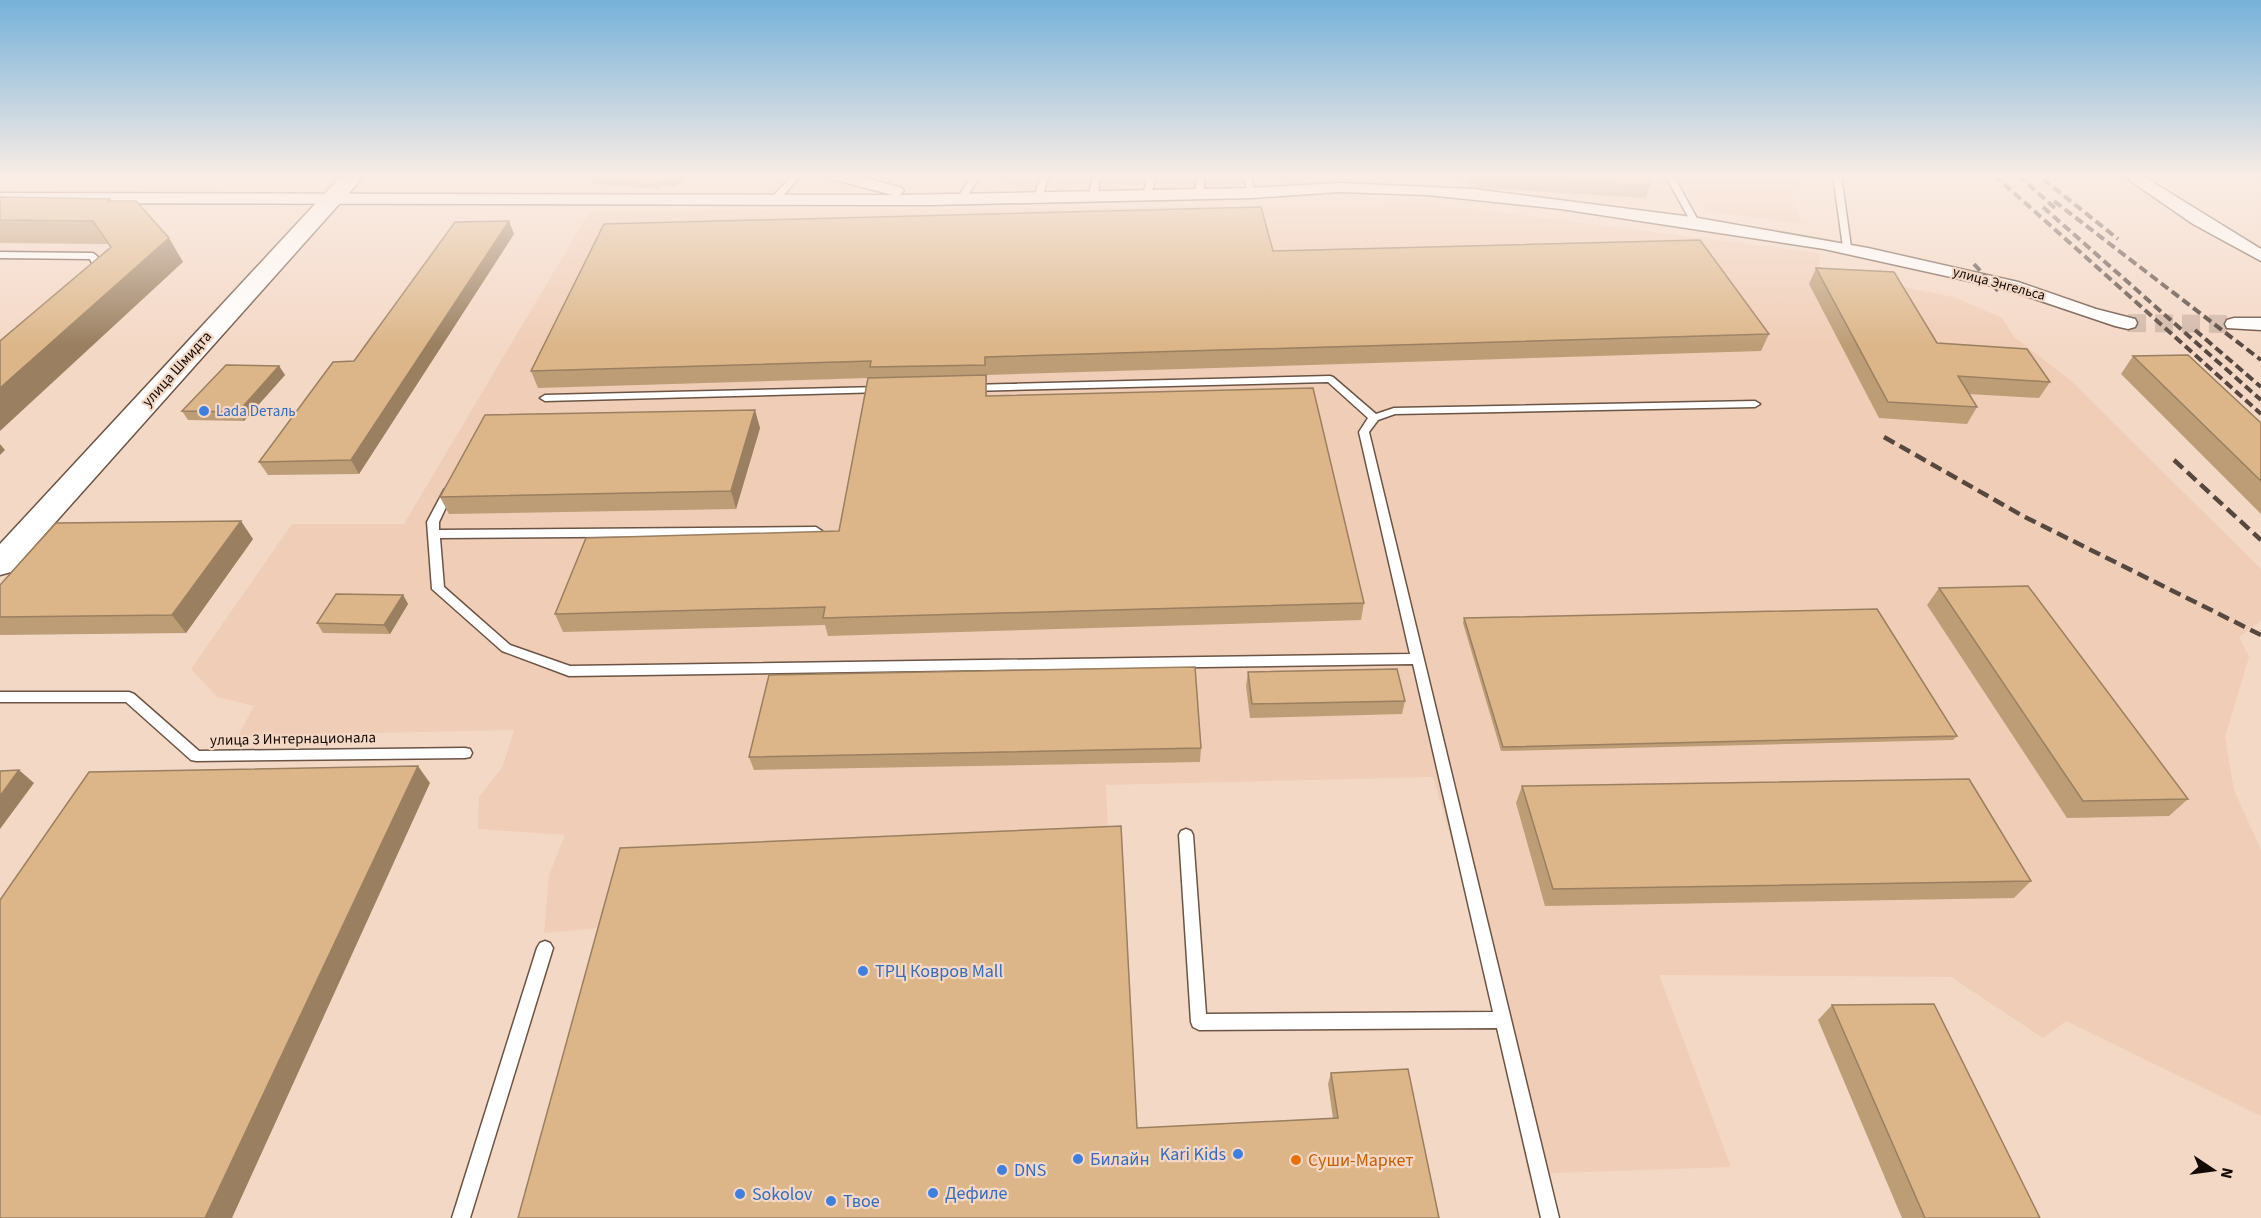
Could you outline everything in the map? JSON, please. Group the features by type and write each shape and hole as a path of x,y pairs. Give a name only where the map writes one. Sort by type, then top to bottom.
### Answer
{"main road":[{"name":"улица Шмидта","path":"0,564 302,232"}],"street":[{"name":"улица Энгельса","path":"1755,232 1847,247 2013,286 2089,315 2128,323"},
{"path":"2219,232 2261,256"},
{"path":"2234,324 2261,324"}],"lane":[{"path":"1845,232 1847,247"},
{"path":"0,255 93,256 101,274 93,282"},
{"path":"961,388 1330,379 1374,418"},
{"path":"545,398 890,390"},
{"path":"1550,1218 1364,432 1374,418 1394,411 1755,404"},
{"path":"454,481 433,522 438,589 506,648 569,671 1418,659"},
{"path":"434,534 816,531"},
{"name":"улица 3 Интернационала","path":"0,696 129,697 196,756 465,753"},
{"path":"1186,835 1199,1022 1503,1020"},
{"path":"461,1218 545,948"}],"shaded area":[{"path":"578,232 1652,232 1819,253 1820,267 1842,275 1954,297 2002,318 2014,337 2069,379 2261,569 2261,621 2239,637 2249,657 2225,737 2234,790 2261,850 2261,1116 2066,1021 2043,1038 1951,977 1659,975 1731,1167 1528,1174 1503,1020 1433,777 1106,785 1118,1067 598,928 544,933 549,875 565,835 478,829 479,797 503,766 514,730 238,736 254,706 217,697 191,669 292,524 404,524"}],"building":[{"path":"101,232 164,232 169,238 0,388 0,341 111,247"},
{"path":"448,232 502,232 351,460 259,462 333,362 354,361"},
{"path":"600,232 1268,232 1273,251 1700,240 1769,334 985,357 985,365 870,367 871,361 531,371"},
{"path":"1816,268 1894,272 1937,343 2027,349 2050,382 1958,376 1977,407 1888,402"},
{"path":"2188,355 2261,423 2261,481 2133,356"},
{"path":"226,365 279,366 238,412 182,411"},
{"path":"986,375 986,396 1313,388 1364,603 823,618 825,607 555,614 586,538 839,531 868,378"},
{"path":"755,410 731,491 440,497 485,415"},
{"path":"241,521 172,615 0,617 0,585 56,523"},
{"path":"2028,586 2188,799 2083,801 1939,588"},
{"path":"336,594 403,595 384,625 317,623"},
{"path":"1877,609 1957,736 1503,747 1464,618"},
{"path":"1195,667 1201,748 749,757 769,675"},
{"path":"1397,669 1405,701 1252,704 1248,672"},
{"path":"418,766 205,1218 0,1218 0,900 89,772"},
{"path":"19,770 0,796 0,771"},
{"path":"1969,779 2031,881 1553,889 1522,786"},
{"name":"ТРЦ Ковров Mall","path":"1121,826 1137,1128 1338,1118 1331,1073 1408,1069 1439,1218 518,1218 620,848"},
{"path":"1934,1004 2040,1218 1925,1218 1832,1005"}],"tunnel":[{"path":"2128,323 2234,324"}],"railway":[{"path":"2057,232 2261,414"},
{"path":"2071,232 2261,400"},
{"path":"2094,232 2261,360"},
{"path":"2109,232 2118,239"},
{"path":"1974,264 2000,293"},
{"path":"2195,330 2261,387"},
{"path":"1884,437 2023,516 2261,635"},
{"path":"2174,460 2261,540"}],"place":[{"name":"Lada Dеталь","path":"204,411"},
{"name":"ТРЦ Ковров Mall","path":"863,971"},
{"name":"Kari Kids","path":"1238,1154"},
{"name":"Билайн","path":"1078,1159"},
{"name":"Суши-Маркет","path":"1296,1160"},
{"name":"DNS","path":"1002,1170"},
{"name":"Дефиле","path":"933,1193"},
{"name":"Sokolov","path":"740,1194"},
{"name":"Твое","path":"831,1201"}]}
